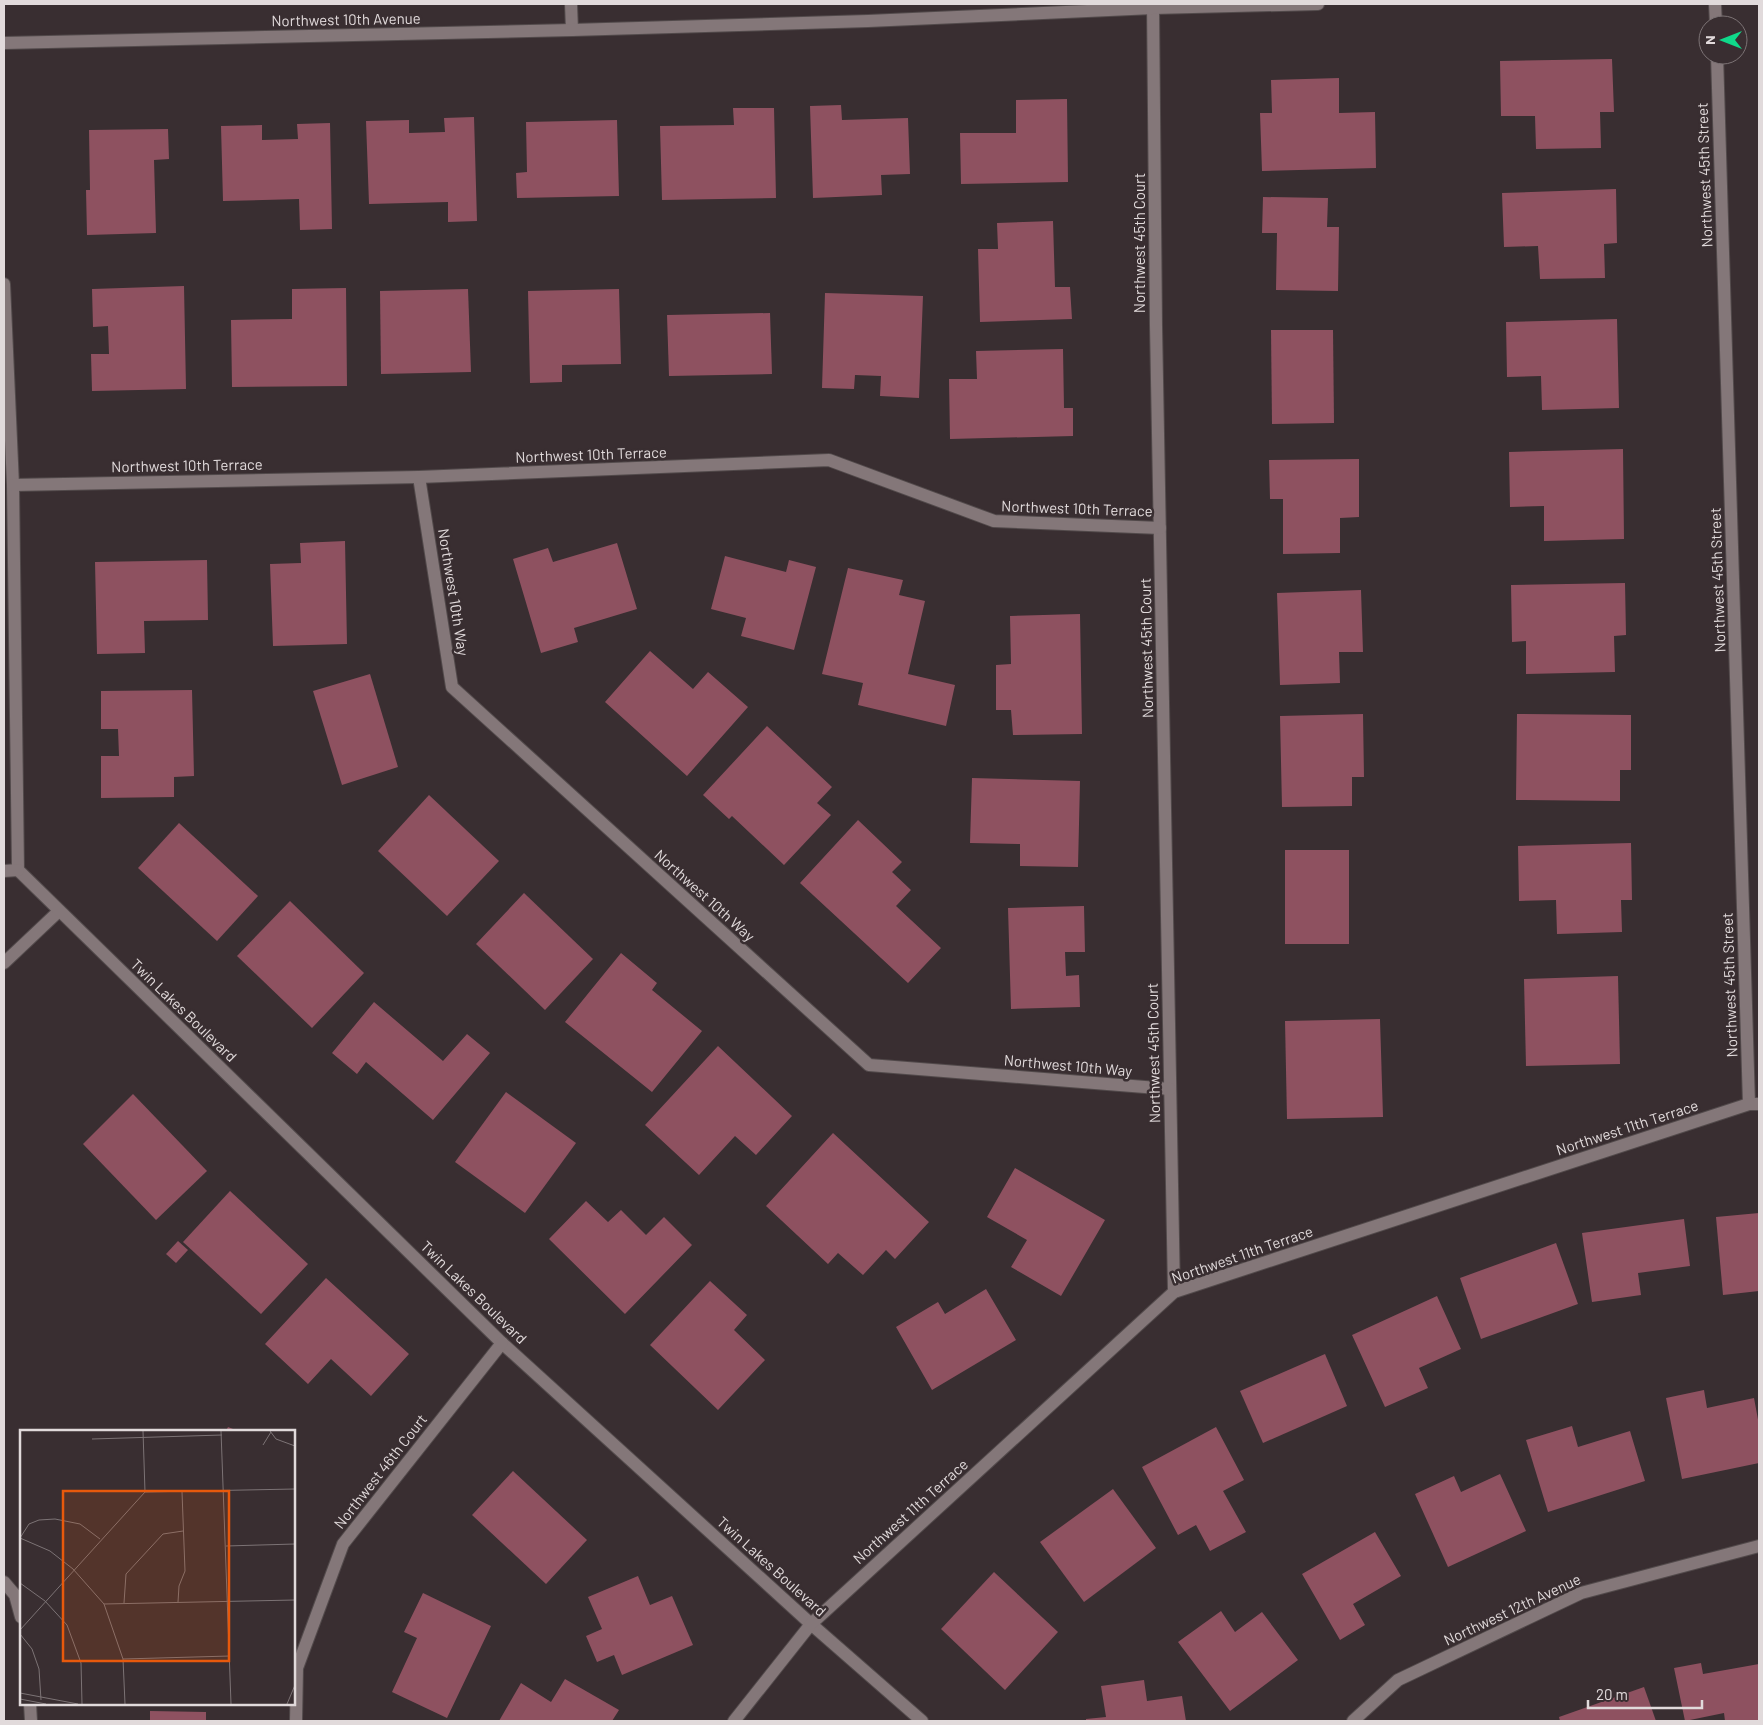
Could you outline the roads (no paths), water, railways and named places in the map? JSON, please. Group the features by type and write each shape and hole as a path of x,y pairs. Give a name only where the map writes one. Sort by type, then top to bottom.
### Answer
{"street":[{"path":"571,4 572,30"},
{"name":"Northwest 10th Avenue","path":"4,43 572,30 868,21 1153,6 1318,4"},
{"name":"Northwest 45th Court","path":"1153,6 1156,336 1174,1292"},
{"name":"Northwest 45th Street","path":"1717,65 1754,1104"},
{"path":"4,284 13,485 18,870 4,871"},
{"name":"Northwest 10th Terrace","path":"13,485 419,478 829,460 994,521 1160,528"},
{"name":"Northwest 10th Way","path":"419,478 452,687 868,1065 1170,1089"},
{"name":"Twin Lakes Boulevard","path":"18,870 502,1343 811,1624 922,1721"},
{"path":"4,963 59,911"},
{"name":"Northwest 11th Terrace","path":"734,1721 811,1624 1174,1292 1754,1104"},
{"name":"Northwest 46th Court","path":"296,1721 297,1668 344,1544 502,1343"},
{"name":"Northwest 12th Avenue","path":"1352,1721 1398,1680 1582,1593 1759,1546"},
{"path":"4,1582 14,1595 20,1614"},
{"path":"30,1705 31,1721"}]}
